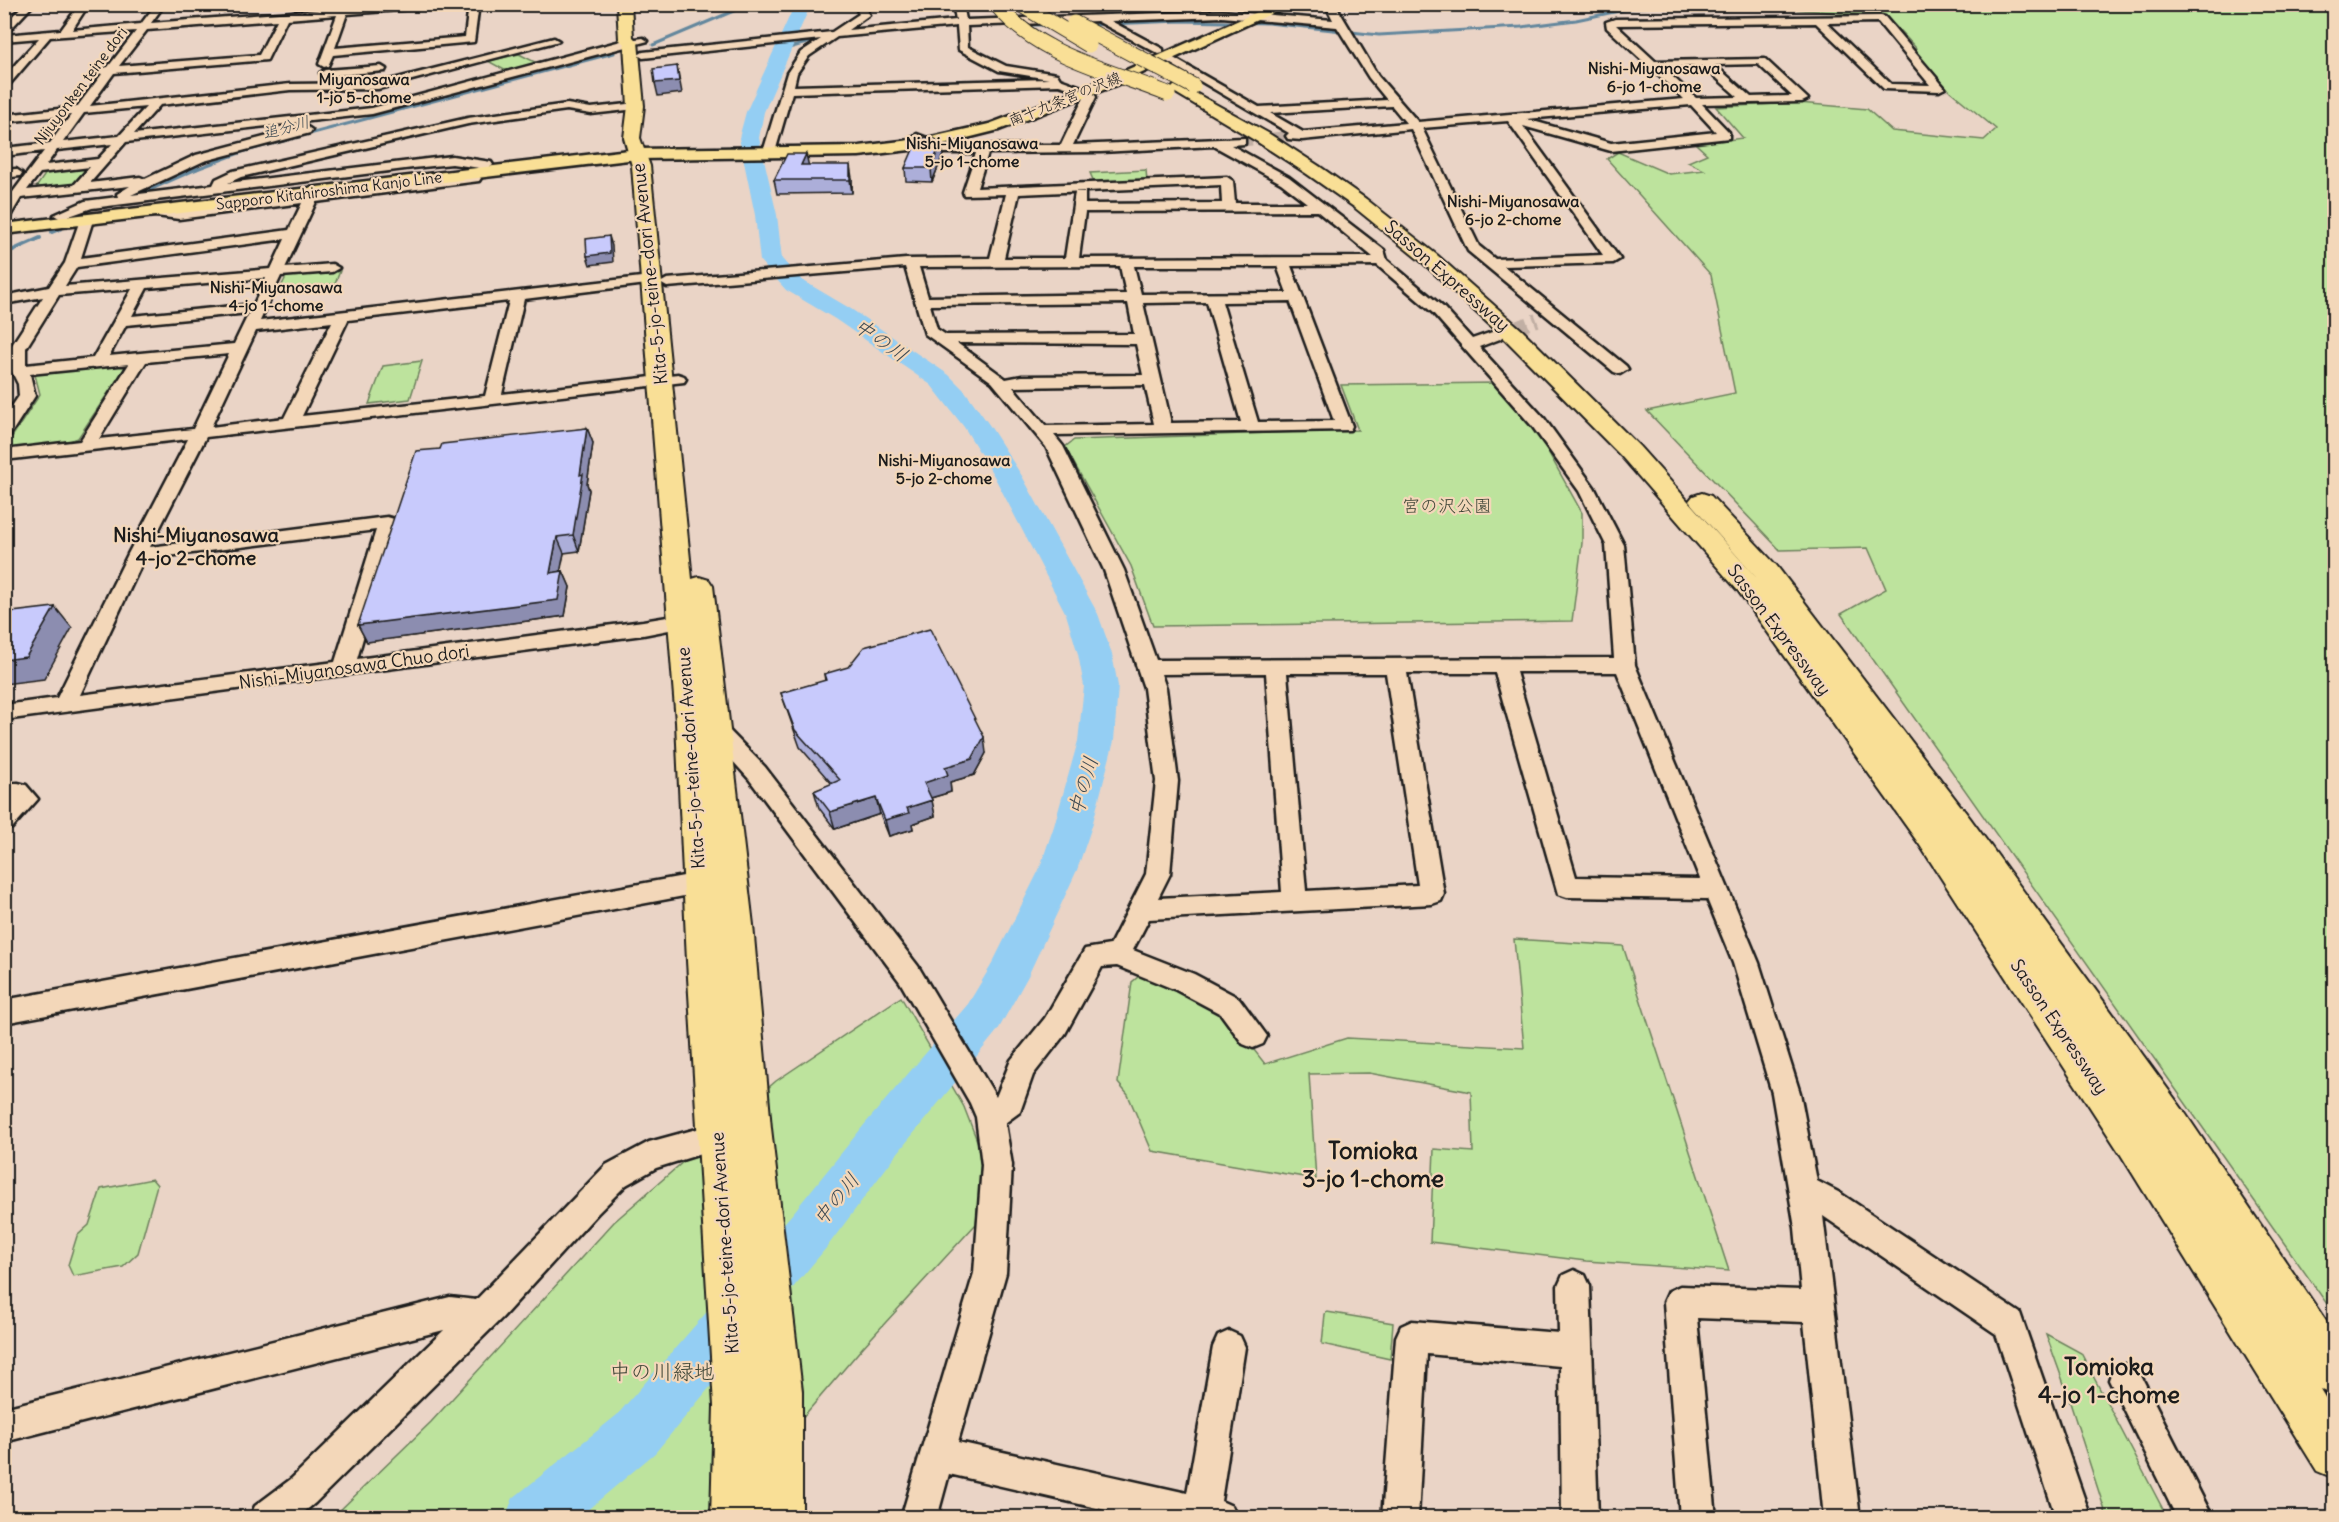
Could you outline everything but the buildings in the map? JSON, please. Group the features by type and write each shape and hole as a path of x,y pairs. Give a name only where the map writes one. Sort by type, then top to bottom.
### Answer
{"highway":[{"name":"Kita-5-jo-teine-dori Avenue","path":"624,4 626,39 639,46"},
{"name":"Kita-5-jo-teine-dori Avenue","path":"638,4 639,46 632,138 645,150"},
{"path":"996,4 1012,23 1038,42 1090,66 1180,90"},
{"name":"Sasson Expressway","path":"1020,4 1095,48 1275,133 1376,200 1523,320 1653,447 1766,571 1958,827 2162,1113 2334,1372"},
{"name":"Sasson Expressway","path":"1038,4 1313,170 1360,203 1430,259 1514,335 1630,451 1749,586 1931,835 2135,1142 2334,1454"},
{"name":"Kita-5-jo-teine-dori Avenue","path":"639,46 649,136 641,166 658,281 692,619 712,727 730,877 751,1128 744,1220 758,1399 777,1518"},
{"name":"Kita-5-jo-teine-dori Avenue","path":"692,619 691,722 717,1137 744,1220"},
{"name":"Kita-5-jo-teine-dori Avenue","path":"736,1518 758,1399"}],"main road":[{"name":"南十九条宮の沢線","path":"645,150 770,148 859,151 994,127 1242,19 1269,4"},
{"name":"南十九条宮の沢線","path":"1162,54 1222,24 1259,17 1286,4"},
{"name":"Sapporo Kitahiroshima Kanjo Line","path":"4,230 556,164 645,150"},
{"name":"Sapporo Kitahiroshima Kanjo Line","path":"4,222 487,165 645,150"}],"street":[{"path":"14,5 23,4"},
{"path":"4,32 30,4"},
{"path":"64,34 85,4"},
{"name":"Nijuyonken teine dori","path":"112,70 91,77 147,4"},
{"name":"Nijuyonken teine dori","path":"4,215 10,195 55,146 161,4"},
{"path":"231,21 241,4"},
{"path":"308,15 314,4"},
{"path":"4,38 144,28 213,27 231,21 343,12 368,7 438,4"},
{"path":"329,52 470,40 474,4"},
{"path":"770,148 792,73 805,54 864,15 863,9 858,4"},
{"path":"963,4 959,9 963,26 963,48 991,64 1009,70 1053,76 1056,81 1082,89 1090,97 1065,149"},
{"path":"1079,4 1258,110 1297,136 1512,119 1693,101 1802,99 1761,61 1652,64"},
{"path":"1330,4 1374,78 1415,126 1473,248 1620,369"},
{"path":"321,74 343,12"},
{"path":"119,201 124,193 200,158 550,64 639,46 769,42 963,26 1108,23 1222,14 1242,19"},
{"path":"112,70 197,58 263,58 283,17"},
{"path":"1259,17 1343,29"},
{"path":"1512,119 1611,147 1725,135 1693,101 1610,24 1628,21 1817,18 1881,19 1939,88 1888,87 1817,18"},
{"path":"4,84 10,72 47,35"},
{"path":"461,66 463,40"},
{"path":"289,82 378,86 554,41"},
{"path":"378,86 386,47"},
{"path":"522,50 550,64"},
{"path":"1706,63 1748,100"},
{"path":"4,119 219,94 321,74 381,69"},
{"path":"954,92 959,70"},
{"path":"263,123 289,82"},
{"path":"787,90 903,92 1027,90 1059,82"},
{"path":"184,165 177,160 219,94"},
{"name":"Nijuyonken teine dori","path":"4,188 10,173 37,148 74,99"},
{"path":"80,187 158,101"},
{"path":"1258,110 1394,103"},
{"path":"218,188 220,182 237,174 468,122 567,107 591,111 636,106"},
{"path":"4,152 123,139 190,141 263,123 372,111"},
{"path":"71,123 144,116"},
{"path":"1490,264 1505,261 1613,259 1512,119"},
{"path":"4,130 51,129"},
{"path":"922,141 944,149 1065,149 1241,141"},
{"path":"1218,143 1285,180 1379,253 1380,261"},
{"path":"983,149 969,192 1227,181 1229,207"},
{"path":"61,215 90,204 452,160 487,165"},
{"path":"35,170 102,162"},
{"path":"153,212 179,215 537,170 556,164"},
{"path":"10,195 150,181"},
{"path":"1072,262 1081,187"},
{"path":"996,263 1012,190"},
{"path":"65,705 137,554 199,434 311,199"},
{"path":"1079,208 1320,207"},
{"path":"4,431 27,396 28,390 15,358 18,348 72,263 86,220"},
{"path":"72,263 293,234"},
{"path":"249,327 518,294 658,281 911,263 1380,261 1438,310 1551,440 1588,491 1615,545 1625,665 1746,963 1786,1093 1803,1190 1819,1307 1842,1518"},
{"path":"1126,262 1144,339 1149,380 1164,429"},
{"path":"1043,433 1051,430 1344,426 1283,262"},
{"path":"911,263 930,332 1002,384 1054,446 1114,570 1155,688 1167,781 1158,874 1143,909 1118,955"},
{"path":"4,300 53,291 142,282 332,268"},
{"path":"99,361 142,282"},
{"path":"492,400 518,294"},
{"path":"922,301 1296,297"},
{"path":"1213,298 1251,428"},
{"path":"122,321 258,308"},
{"path":"1537,320 1555,314"},
{"path":"290,423 343,315"},
{"path":"1470,345 1495,336"},
{"path":"943,340 962,338 1144,339"},
{"path":"19,370 240,348"},
{"path":"86,446 141,357"},
{"path":"4,455 669,380"},
{"path":"1002,384 1022,381 1149,380"},
{"path":"137,554 387,523 344,668"},
{"name":"Nishi-Miyanosawa Chuo dori","path":"4,713 643,628 692,619"},
{"path":"1143,909 1432,894 1395,665"},
{"path":"1503,665 1567,887 1715,889"},
{"path":"1147,666 1625,665"},
{"path":"1276,666 1295,902"},
{"path":"712,727 757,773 909,974 986,1107 997,1165 990,1273 919,1518"},
{"path":"4,793 18,791 26,799 4,822"},
{"path":"4,1012 700,883"},
{"path":"986,1107 1010,1103 1021,1069 1055,1026 1094,957 1118,955 1185,982 1230,1006 1253,1036"},
{"path":"267,1518 303,1491 482,1316 616,1175 649,1156 751,1128"},
{"path":"1803,1190 1829,1203 2009,1324 2074,1518"},
{"path":"1574,1286 1580,1518"},
{"path":"1698,1518 1680,1302 1819,1307"},
{"path":"4,1425 450,1313 482,1316"},
{"path":"1400,1518 1412,1337 1576,1352"},
{"path":"936,1454 1210,1515 1229,1347"},
{"path":"2125,1380 2196,1518"}],"green space":[{"path":"1619,5 2334,5 2334,1314 1841,614 1886,589 1868,548 1780,550 1647,411 1735,393 1711,275 1607,159 1618,152 1669,174 1704,170 1688,162 1707,154 1696,144 1743,138 1716,107 1799,103 1867,109 1892,131 1984,140 1996,129 1950,91 1918,56 1915,47 1887,17 1769,7 1704,12 1670,6 1636,8"},
{"path":"519,54 537,63 508,72 488,61"},
{"path":"89,168 74,185 35,189 46,173"},
{"path":"1146,170 1147,181 1094,182 1090,173"},
{"path":"340,271 335,284 280,289 286,277 291,275"},
{"path":"422,361 410,399 369,404 383,366"},
{"path":"120,364 126,366 78,438 11,448 6,446 40,394 35,375 41,371"},
{"name":"宮の沢公園","path":"1496,383 1541,439 1582,513 1582,543 1572,621 1153,626 1131,566 1065,447 1074,440 1358,430 1341,385"},
{"path":"1514,939 1623,946 1729,1271 1586,1261 1430,1242 1434,1149 1473,1152 1471,1092 1369,1073 1309,1074 1316,1179 1152,1151 1128,1095 1118,1083 1132,982 1143,973 1228,1017 1265,1064 1347,1038 1524,1048"},
{"name":"中の川緑地","path":"901,997 964,1107 983,1156 976,1224 863,1347 717,1517 332,1518 431,1422 614,1222 776,1081"},
{"path":"152,1179 157,1185 138,1253 123,1267 73,1276 68,1265 77,1236 89,1225 101,1189"},
{"path":"1327,1312 1393,1323 1390,1359 1322,1344"},
{"path":"2046,1334 2081,1353 2167,1517 2107,1517"}],"waterway":[{"name":"追分川","path":"653,45 750,4"},
{"name":"中の川","path":"533,1518 636,1434 810,1230 880,1140 983,1017 1007,976 1058,870 1073,826 1096,741 1101,686 1095,654 1082,614 1008,476 977,426 956,397 940,380 843,314 794,285 771,261 766,215 749,138 755,112 803,4"},
{"path":"1086,25 1180,21 1268,23 1379,35 1521,27 1576,20 1652,4"},
{"path":"963,26 1012,25"},
{"path":"1023,25 1048,25"},
{"path":"782,50 824,38"},
{"name":"追分川","path":"194,170 242,152 614,53"},
{"name":"追分川","path":"144,192 198,168"},
{"name":"追分川","path":"52,232 62,228"},
{"name":"追分川","path":"4,254 40,238"}],"tunnel":[{"path":"1241,141 1292,136"},
{"path":"1495,336 1537,320"}],"district":[{"name":"Nishi-Miyanosawa 6-jo 1-chome","path":"1654,77"},
{"name":"Miyanosawa 1-jo 5-chome","path":"364,88"},
{"name":"Nishi-Miyanosawa 5-jo 1-chome","path":"972,152"},
{"name":"Nishi-Miyanosawa 6-jo 2-chome","path":"1513,210"},
{"name":"Nishi-Miyanosawa 4-jo 1-chome","path":"276,296"},
{"name":"Nishi-Miyanosawa 5-jo 2-chome","path":"944,469"},
{"name":"Nishi-Miyanosawa 4-jo 2-chome","path":"196,546"},
{"name":"Tomioka 3-jo 1-chome","path":"1373,1165"},
{"name":"Tomioka 4-jo 1-chome","path":"2109,1381"}]}
